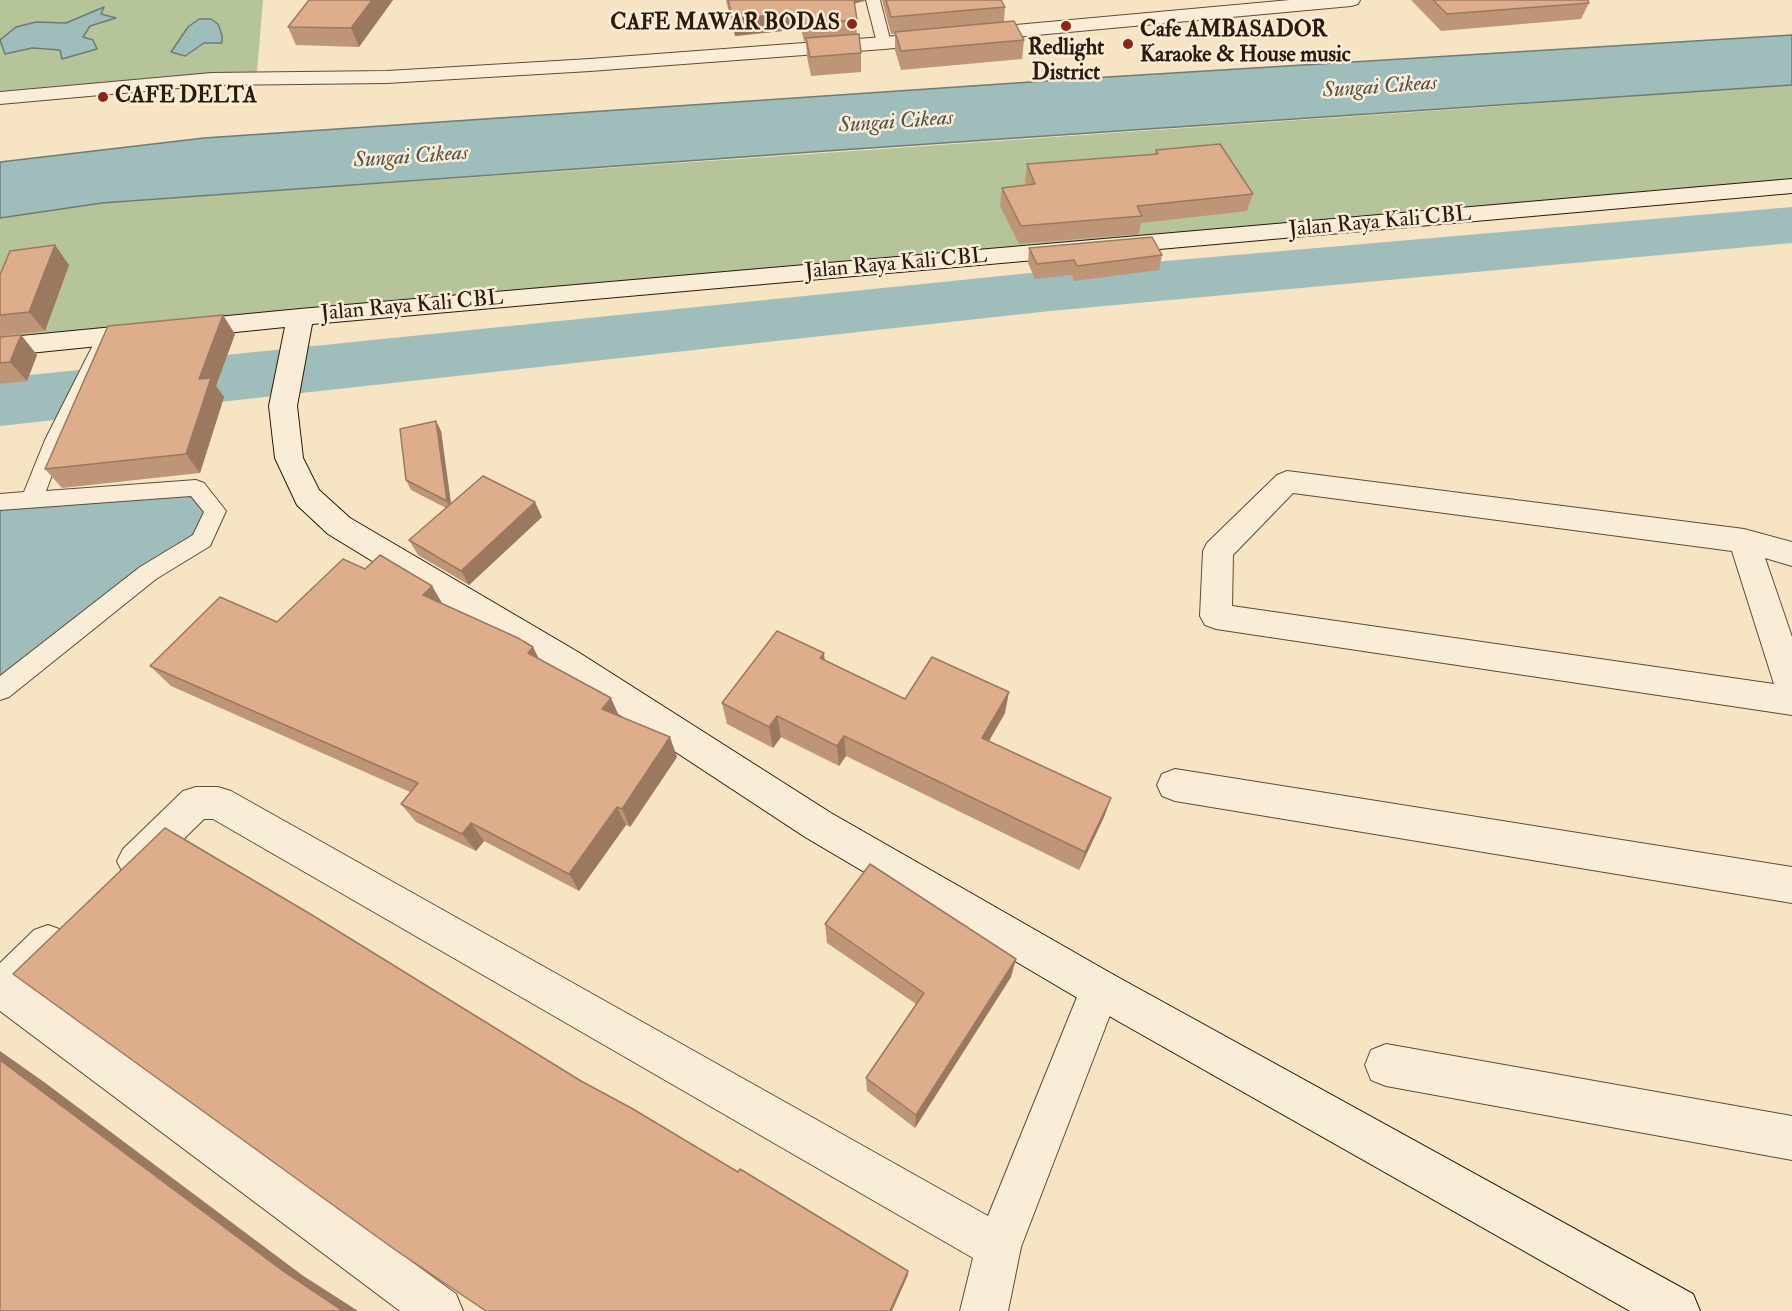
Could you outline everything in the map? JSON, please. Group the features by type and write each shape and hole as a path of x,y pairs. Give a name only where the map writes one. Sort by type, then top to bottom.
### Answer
{"street":[{"path":"0,98 212,79 399,76 884,43 1351,0"},
{"name":"Jalan Raya Kali CBL","path":"0,347 300,317 1792,186"},
{"path":"300,317 283,406 289,458 307,497 339,526 566,662 818,825 1100,989 1676,1311"},
{"path":"1792,554 1743,541 1287,482 1218,551 1216,616 1792,701"},
{"path":"1743,541 1792,687"},
{"path":"1175,785 1792,885"},
{"path":"112,884 196,803 218,803 998,1247"},
{"path":"70,924 1,989 440,1311"},
{"path":"984,1311 998,1247 1100,989"},
{"path":"1386,1065 1792,1138"}],"lane":[{"path":"873,0 884,43"},
{"path":"33,498 55,440 87,374 108,338"},
{"path":"0,502 196,488 215,511 202,540 148,573 0,690"}],"green space":[{"path":"0,0 263,0 257,72 198,74 0,96","holes":["103,8 101,14 115,19 90,26 83,37 93,40 97,49 62,59 60,50 32,48 5,53 36,22 65,23"]},
{"path":"1792,83 1792,187 0,351 0,218 102,203 1502,106"}],"water":[{"path":"104,7 101,14 116,18 90,26 83,37 93,40 97,49 62,59 60,50 32,48 5,54 0,40 16,27 36,22 66,23"},
{"path":"199,19 211,19 218,24 222,43 204,43 185,56 171,52 188,27"},
{"name":"Sungai Cikeas","path":"1792,35 1792,85 102,203 0,218 0,162 204,138 1075,79"},
{"path":"196,488 215,511 202,540 0,690 0,502"}],"building":[{"path":"309,0 372,0 351,28 288,27"},
{"path":"728,0 854,0 857,20 803,24 800,12 733,19"},
{"path":"886,0 1001,0 1005,7 891,17"},
{"path":"1433,0 1588,0 1589,3 1447,14"},
{"path":"1014,21 1024,40 901,51 895,32"},
{"path":"859,34 861,53 810,57 806,38"},
{"path":"1220,144 1253,194 1137,206 1142,216 1021,226 1002,188 1035,184 1027,164 1158,154 1156,150"},
{"path":"1152,237 1162,255 1077,266 1074,260 1037,264 1029,248"},
{"path":"55,245 29,312 0,315 0,275 10,251"},
{"path":"223,315 199,379 211,378 186,454 45,469 108,326"},
{"path":"21,335 10,362 0,363 0,337"},
{"path":"436,421 447,501 406,480 400,429"},
{"path":"483,476 535,502 461,571 409,540"},
{"path":"380,555 432,586 423,595 518,638 533,647 528,653 611,698 602,709 670,737 622,809 617,807 569,874 471,823 462,834 401,804 418,783 150,666 220,597 277,622 343,559 365,569"},
{"path":"777,631 824,653 820,658 905,699 932,657 1009,692 982,738 1111,798 1085,852 844,736 837,746 777,716 769,727 722,703"},
{"path":"165,828 312,915 581,1081 633,1109 738,1172 740,1169 908,1271 890,1311 486,1311 394,1249 13,974"},
{"path":"870,864 1016,959 916,1115 866,1078 924,993 825,924"},
{"path":"0,1060 283,1271 343,1311 0,1311"}],"waterway":[{"path":"0,402 1050,291 1792,225"}],"place":[{"name":"CAFE MAWAR BODAS","path":"852,24"},
{"name":"Redlight District","path":"1066,26"},
{"name":"Cafe AMBASADOR Karaoke & House music","path":"1128,44"},
{"name":"CAFE DELTA","path":"103,97"}]}
